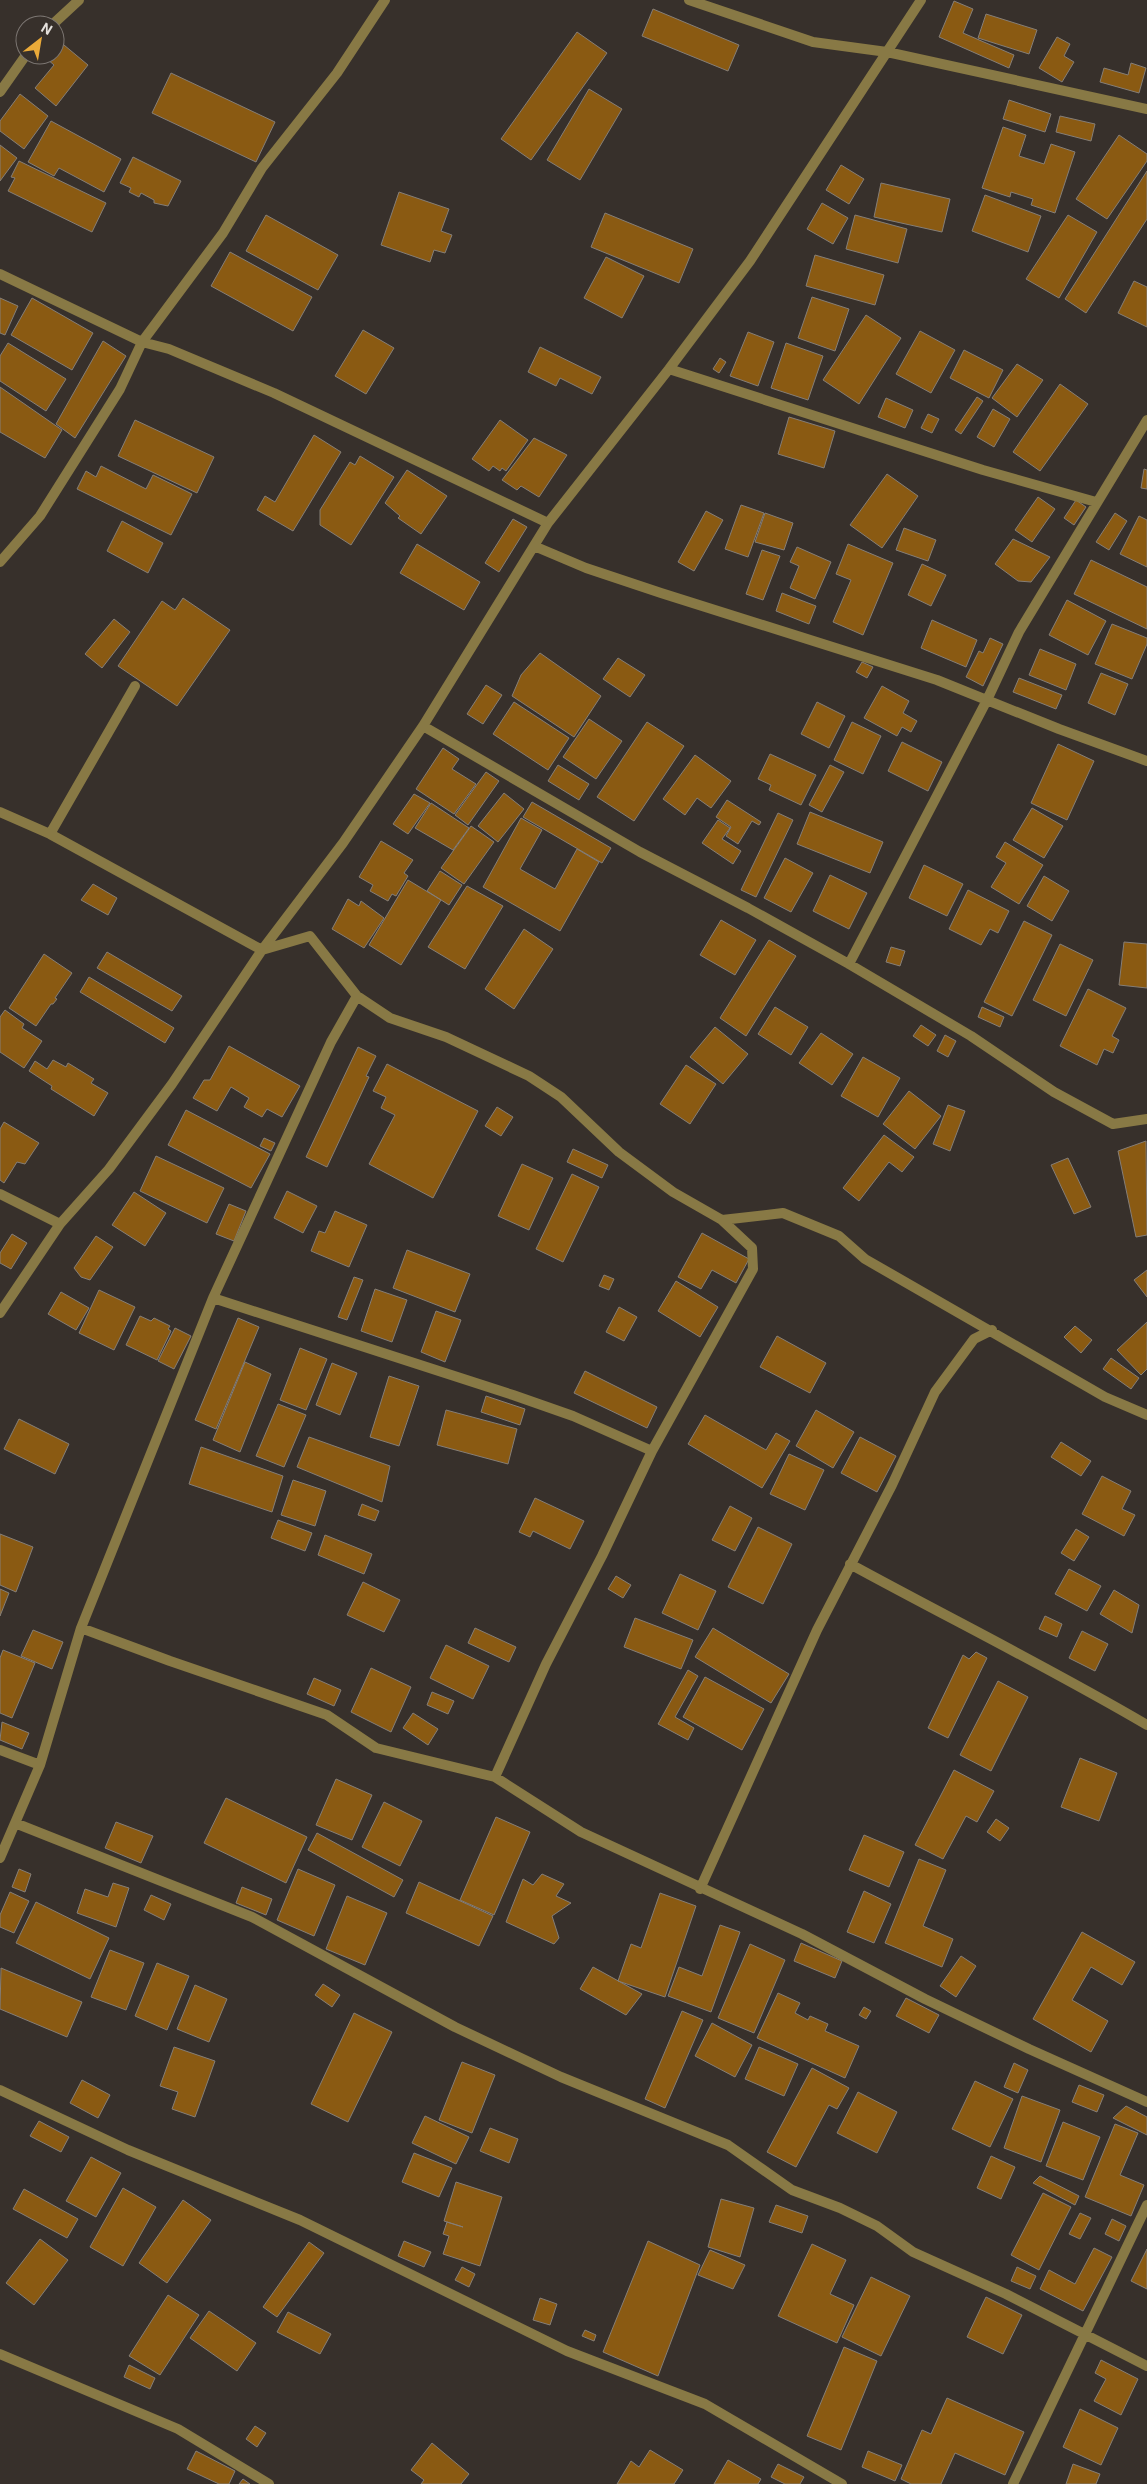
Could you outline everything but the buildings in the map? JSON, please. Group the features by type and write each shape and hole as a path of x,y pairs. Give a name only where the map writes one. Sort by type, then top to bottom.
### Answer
{"street":[{"path":"62,15 78,0"},
{"path":"0,562 40,516 120,389 142,342 223,232 262,168 337,73 386,0"},
{"path":"689,0 813,42 887,52 1147,109"},
{"path":"0,1312 60,1224 109,1169 172,1084 262,950 343,843 424,726 548,523 668,370 750,261 921,0"},
{"path":"0,92 19,65"},
{"path":"0,274 142,342 169,349 274,393 359,435 548,523"},
{"path":"668,370 983,470 1096,502"},
{"path":"849,964 987,700 1020,632 1096,502 1147,420"},
{"path":"534,546 586,568 756,624 876,659 1147,761"},
{"path":"50,834 135,686"},
{"path":"424,726 640,852 748,908 849,964 972,1036 1054,1092 1113,1124 1147,1119"},
{"path":"0,812 50,834 262,950 310,936 357,996 390,1018 446,1037 529,1076 561,1097 619,1152 673,1192 722,1220 752,1248 753,1269 652,1451 602,1556 546,1664 495,1777"},
{"path":"0,1858 40,1765 81,1628 213,1298 330,1042 357,996"},
{"path":"0,1194 60,1224"},
{"path":"722,1220 782,1213 839,1236 865,1258 1106,1397 1147,1415"},
{"path":"213,1298 513,1395 573,1416 652,1451"},
{"path":"700,1889 818,1630 892,1485 935,1392 974,1339 992,1330"},
{"path":"850,1564 1072,1681 1147,1725"},
{"path":"81,1628 327,1715 376,1748 495,1777 581,1832 700,1889 802,1934 925,1999 1029,2050 1147,2102"},
{"path":"0,1750 40,1765"},
{"path":"15,1823 252,1917 455,2027 561,2077 728,2145 792,2190 840,2208 877,2226 913,2252 1006,2294 1147,2366"},
{"path":"0,2090 128,2150 300,2220 568,2351 705,2404 842,2484"},
{"path":"1013,2484 1083,2334 1147,2205"},
{"path":"0,2354 178,2429 269,2484"}]}
